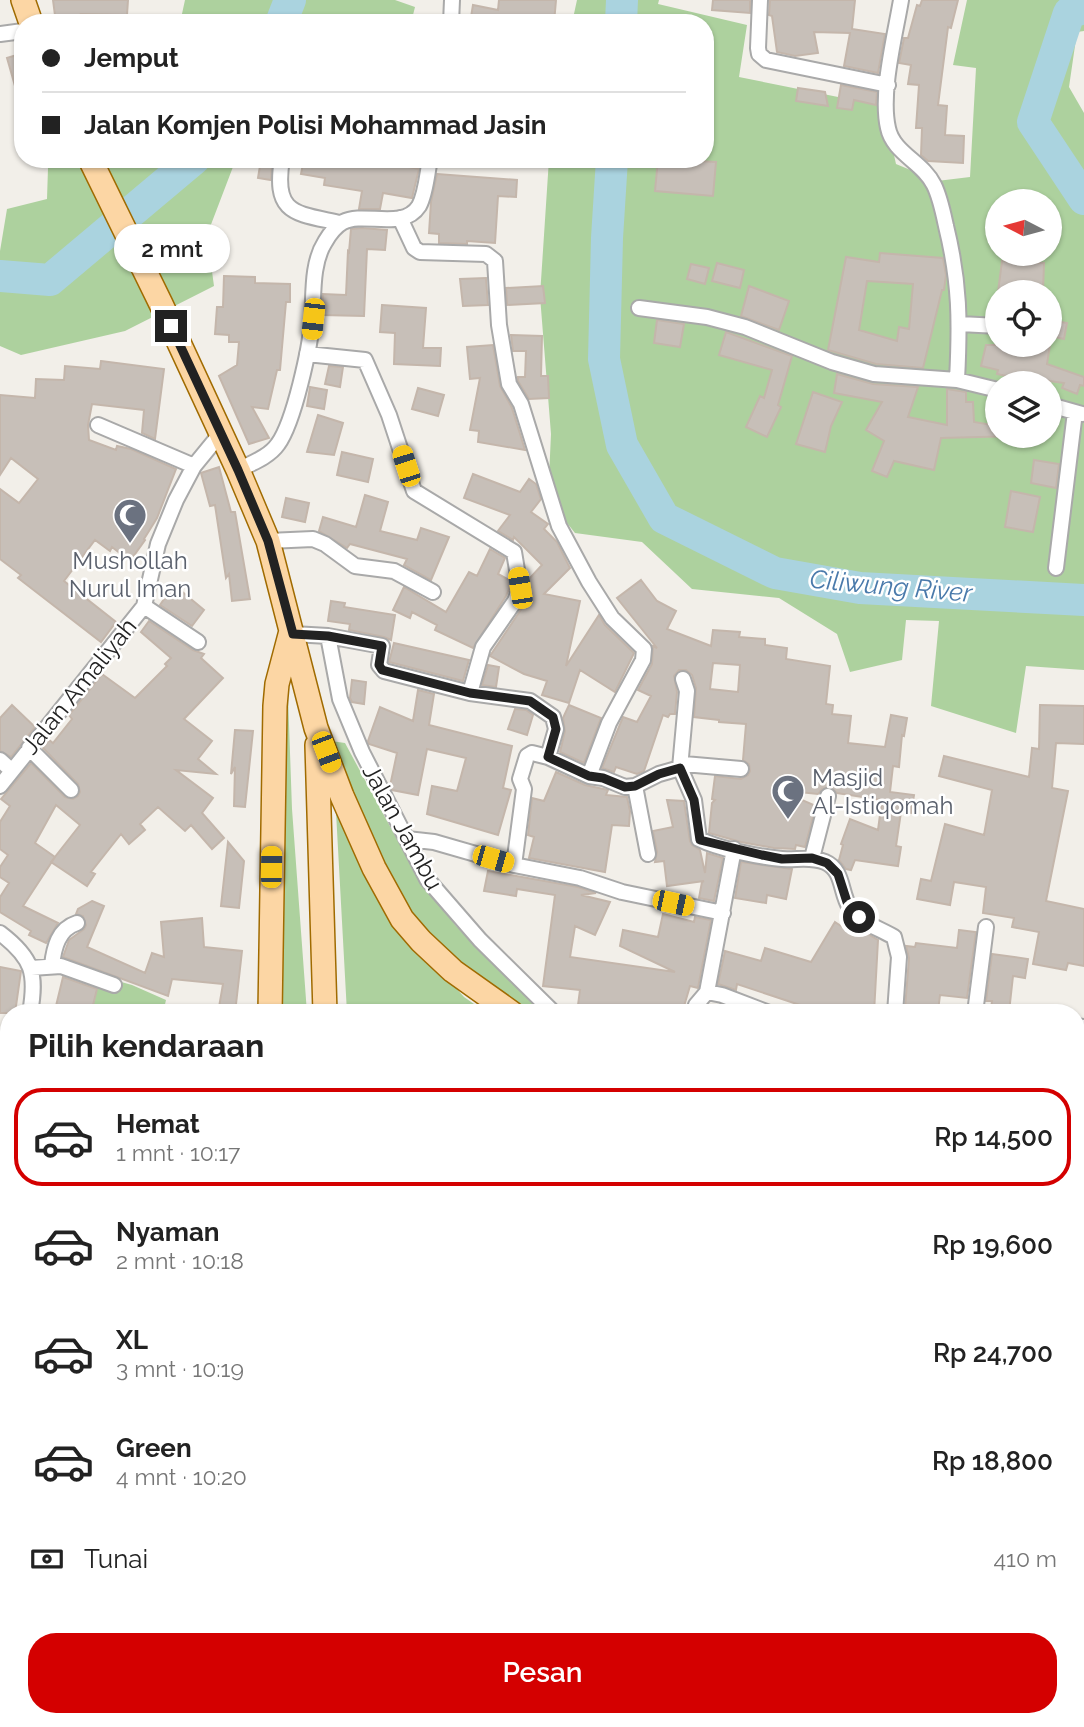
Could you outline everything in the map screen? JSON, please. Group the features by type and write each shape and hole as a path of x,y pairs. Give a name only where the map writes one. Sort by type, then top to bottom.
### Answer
{"main road":[{"path":"95,168 221,433 268,541 316,728 370,858 402,919 421,941 453,971 499,1004"},
{"path":"269,1004 275,706 277,684 292,631"},
{"path":"316,728 325,1004"}],"street":[{"path":"760,0 757,42 761,57 888,85"},
{"path":"901,0 886,111 890,134 895,144 928,174 942,206 955,265 960,324 957,380"},
{"path":"281,168 279,189 295,213 340,223 350,220 400,218 411,214 418,208 428,168"},
{"path":"400,218 414,248 420,252 486,254 495,261 499,325 509,384 521,404 559,526 612,618 644,649 643,660 609,723 589,776"},
{"path":"238,470 269,454 278,445 288,423 307,354 320,252 340,223"},
{"path":"639,308 707,317 745,327 832,362 874,374 957,380 985,387"},
{"path":"960,324 985,325"},
{"path":"307,354 365,360 389,415 414,491 514,552 520,588 515,601 483,647 470,693"},
{"path":"1056,568 1079,413 1062,408"},
{"path":"98,425 194,466"},
{"name":"Jalan Amaliyah","path":"0,786 6,765 29,748 144,606 165,525 194,466 221,433"},
{"path":"268,541 313,539 325,544 355,566 394,571 433,592"},
{"path":"144,606 198,642"},
{"path":"292,631 382,646 379,665 382,670 470,693 530,701 551,714 556,729 548,757"},
{"name":"Jalan Jambu","path":"328,636 340,699 362,752 427,880 452,910 545,1004"},
{"path":"683,679 687,691 680,768 694,800 699,839 782,859 812,858 827,863 834,869 852,911 869,925 894,937 899,957 896,1004"},
{"path":"29,748 71,790"},
{"path":"514,865 524,789 520,779 527,756 532,754 548,757 589,776 603,778 625,787 635,786 684,764 741,769"},
{"path":"635,786 648,854"},
{"path":"812,858 828,796"},
{"path":"407,839 434,842 514,865 580,878 622,892 723,913"},
{"path":"697,1004 707,992 734,849"},
{"path":"52,965 54,951 63,930 76,923"},
{"path":"976,1004 986,927"},
{"path":"0,933 13,943 31,968 34,992 32,1004"},
{"path":"31,968 61,966 114,985"},
{"path":"707,992 746,1004"}],"green space":[{"path":"185,0 395,0 415,7 413,14 182,14"},
{"path":"577,0 659,0 658,4 700,14 574,14"},
{"path":"967,0 1084,0 1084,31 1077,32 1069,87 1084,113 1084,670 1026,666 1016,733 931,706 939,621 906,620 902,660 850,672 837,634 779,598 692,589 642,542 575,533 548,499 551,434 540,296 548,168 714,168 714,17 747,25 739,77 883,106 896,164 937,181 970,177 976,68 953,65"},
{"path":"48,168 233,168 207,235 214,286 125,331 21,355 0,346 0,251 7,209 47,199"},
{"path":"288,696 292,809 306,1004 277,1004"},
{"path":"331,741 345,743 413,869 456,926 538,1004 513,1004 468,970 428,933 387,878"},
{"path":"336,812 355,855 395,920 464,997 474,1004 347,1004"},
{"path":"100,976 132,985 166,1000 165,1004 89,1004"}],"building":[{"path":"53,0 128,0 127,14 55,14"},
{"path":"499,0 556,0 555,14 472,14 473,5 498,10"},
{"path":"713,0 750,0 750,13 712,10"},
{"path":"770,0 855,0 852,29 885,34 878,73 844,66 850,33 814,32 818,53 795,56 777,52 772,16 769,15"},
{"path":"922,0 958,0 951,28 948,27 938,105 947,106 945,135 964,136 963,163 928,161 921,155 922,128 916,128 919,85 908,84 911,65 899,63 904,38 908,38 917,5 920,6"},
{"path":"14,56 14,82 7,58"},
{"path":"841,85 877,92 876,105 854,100 852,110 837,108"},
{"path":"798,88 825,92 828,106 796,101"},
{"path":"716,162 713,196 655,191 657,168 714,168"},
{"path":"260,168 272,168 271,180 258,178"},
{"path":"302,168 419,169 412,198 383,193 380,209 359,209 362,191 324,185 325,178 301,174"},
{"path":"437,174 517,180 516,197 498,196 495,243 439,243 439,234 429,233 431,202"},
{"path":"351,229 387,230 385,250 367,249 364,316 322,315 323,294 346,295"},
{"path":"880,253 943,258 946,275 944,290 923,368 876,364 828,350 846,257 879,262","holes":["867,281 913,284 909,329 899,327 897,341 859,330"]},
{"path":"717,263 744,270 740,288 712,281"},
{"path":"691,264 709,268 705,284 687,279"},
{"path":"1001,266 1044,266 1043,280 1000,280"},
{"path":"224,276 255,277 255,283 290,284 280,370 277,370 268,409 252,407 269,438 249,444 219,376 237,365 239,342 229,342 229,335 215,334 217,307 223,307"},
{"path":"486,278 488,305 463,306 460,279"},
{"path":"543,286 545,303 507,305 506,288"},
{"path":"749,286 789,301 779,330 741,316"},
{"path":"382,305 426,308 423,348 441,348 440,366 394,364 395,333 380,332"},
{"path":"657,320 684,324 680,347 654,343"},
{"path":"1062,322 1067,323 1062,339"},
{"path":"726,332 792,356 778,405 781,407 767,437 746,427 760,396 764,398 772,370 719,355"},
{"path":"511,335 542,336 541,376 548,376 549,398 529,399 518,381 518,377 525,377 526,351 513,351"},
{"path":"493,345 500,386 512,408 525,450 478,442 479,431 470,430 480,378 470,379 467,347"},
{"path":"985,349 985,357 1048,357 1047,364 1084,377 1084,386 1080,385 1077,394 1062,388 1062,371 998,371 981,366"},
{"path":"101,361 164,369 155,439 142,433 144,410 92,404 88,425 89,440 116,450 117,446 131,449 176,469 157,518 130,561 112,547 110,551 95,540 64,581 116,622 101,642 18,578 21,575 0,559 0,489 19,503 38,479 11,458 0,475 0,395 35,398 36,379 64,380 65,366 100,369"},
{"path":"329,366 343,367 340,387 325,384"},
{"path":"837,374 873,384 918,387 908,417 947,425 947,389 966,392 966,402 973,402 974,422 985,424 985,437 941,438 934,470 894,461 887,477 872,471 884,441 866,430 882,402 834,393"},
{"path":"310,387 327,390 324,409 307,406"},
{"path":"418,388 444,395 438,416 412,409"},
{"path":"813,392 842,402 831,426 825,452 796,444"},
{"path":"318,415 343,423 334,455 307,452"},
{"path":"342,452 373,459 368,482 337,475"},
{"path":"1034,460 1059,464 1056,488 1031,483"},
{"path":"219,467 231,512 235,512 250,599 232,601 215,505 210,506 201,473"},
{"path":"473,474 520,492 529,479 536,484 541,499 531,512 548,524 544,529 557,542 570,568 544,594 580,601 566,666 599,615 605,625 634,653 615,692 580,670 569,703 542,695 547,681 524,674 490,656 524,605 529,591 528,580 542,565 514,537 513,540 498,531 510,515 464,498"},
{"path":"1011,491 1040,497 1033,532 1005,527"},
{"path":"365,495 388,502 380,531 417,540 421,528 449,537 431,580 404,565 407,559 350,544 347,548 319,531 323,517 356,527"},
{"path":"286,498 309,503 305,522 282,517"},
{"path":"490,549 505,558 498,574 509,580 510,587 473,648 435,630 437,625 412,612 410,618 393,610 404,587 446,612 469,572 477,576"},
{"path":"641,580 657,601 676,611 667,629 711,646 713,630 740,632 739,637 765,639 765,645 787,648 786,659 830,666 826,704 833,705 832,714 851,716 848,743 885,747 891,715 907,718 904,736 902,735 899,767 893,766 890,792 914,795 911,813 901,812 896,846 901,847 898,866 855,860 851,870 846,869 839,860 843,845 841,844 850,819 878,830 882,800 837,793 830,787 822,789 818,794 779,790 816,806 805,847 796,845 795,849 774,848 709,833 712,803 715,800 712,799 715,776 741,779 750,771 749,764 743,760 746,724 694,717 696,688 692,675 686,670 679,670 674,676 677,692 675,714 668,717 663,715 644,771 637,774 616,767 614,772 602,768 623,717 637,722 651,696 638,690 652,664 653,646 657,648 617,598","holes":["713,663 740,665 738,692 710,689"]},
{"path":"174,585 204,610 192,626 160,605"},
{"path":"331,601 345,603 344,607 395,615 391,640 349,630 350,624 328,621"},
{"path":"149,621 193,650 204,654 201,658 223,678 184,719 212,741 198,759 216,774 176,770 213,798 202,813 224,838 212,849 191,825 185,831 158,807 140,824 145,830 129,844 121,834 91,872 95,874 87,886 52,862 23,906 58,923 46,943 29,935 31,931 0,912 0,897 9,883 0,877 0,867 8,855 0,849 0,822 10,806 1,799 31,763 65,797 73,799 78,796 78,784 43,748 49,740 53,743 72,719 69,715 102,674 135,698 167,666 165,664 171,658 141,632","holes":["56,805 80,825 55,857 35,843"]},
{"path":"394,643 469,660 463,681 389,662"},
{"path":"488,665 499,667 496,687 482,685"},
{"path":"352,680 366,682 364,704 352,702 350,698"},
{"path":"418,690 434,694 429,725 512,746 503,788 511,790 498,835 427,814 432,786 457,791 466,758 427,749 418,795 392,790 390,786 397,753 369,744 368,741 380,707 413,721"},
{"path":"12,705 35,727 11,757 0,751 0,718"},
{"path":"569,705 601,718 584,763 560,752 565,731 563,718"},
{"path":"1040,705 1084,706 1084,744 1056,743 1052,788 1068,791 1046,901 1084,909 1084,966 1068,963 1066,970 1033,964 1039,932 1012,927 1014,918 983,913 986,887 954,882 950,905 917,899 921,879 931,881 945,824 984,835 992,790 939,776 944,756 1029,777 1032,748 1039,749"},
{"path":"515,709 526,710 533,715 527,735 508,729"},
{"path":"235,730 253,731 245,807 234,806 235,767 231,774"},
{"path":"556,772 585,785 608,790 606,795 627,797 629,826 612,825 605,872 529,858 534,837 528,835 532,798 544,801"},
{"path":"667,800 684,801 690,841 700,850 705,873 707,853 723,858 714,901 699,898 704,881 667,886 664,861 655,862 657,852 653,831 673,827"},
{"path":"228,842 244,861 239,908 221,906"},
{"path":"741,862 792,869 786,899 767,895 766,903 735,898"},
{"path":"488,871 578,887 596,893 581,895 610,902 595,935 575,926 570,957 675,972 620,946 623,930 658,937 663,914 694,922 695,917 711,920 698,988 690,986 685,1004 578,1004 580,990 543,986 555,895 517,889 516,896 484,891"},
{"path":"92,901 104,906 87,947 145,973 152,953 164,957 161,922 202,918 204,947 242,951 236,1004 220,1004 223,984 172,979 168,996 63,957 69,940 86,925 83,916 76,914 78,909"},
{"path":"835,922 847,930 861,930 878,940 874,1004 797,1004 737,984 736,990 718,984 725,951 761,961 765,948 811,962"},
{"path":"959,930 976,932 967,998 940,995 939,1004 905,1004 909,958 906,946 915,947 916,943 957,948"},
{"path":"992,954 1028,959 1025,978 1013,976 1010,1004 992,1004 992,1001 986,1001"},
{"path":"0,967 21,971 16,1004 0,1004"},
{"path":"63,977 97,989 93,1004 56,1004"}],"waterway":[{"name":"Ciliwung River","path":"285,14 290,0"},
{"name":"Ciliwung River","path":"621,14 622,0"},
{"name":"Ciliwung River","path":"1084,8 1069,13 1033,122 1084,199"},
{"name":"Ciliwung River","path":"0,276 50,280 183,168"},
{"name":"Ciliwung River","path":"611,168 604,359 622,445 664,518 775,573 860,588 1084,600"}],"place":[{"name":"Mushollah Nurul Iman","path":"130,545"},
{"name":"Masjid Al-Istiqomah","path":"788,821"}],"route":[{"path":"171,326 268,541 293,634 328,636 382,646 379,668 382,670 470,693 530,701 553,717 556,729 548,757 589,776 597,776 625,787 635,786 659,774 680,768 694,800 700,840 743,852 782,859 812,858 827,863 838,874 848,905 859,917"}]}
